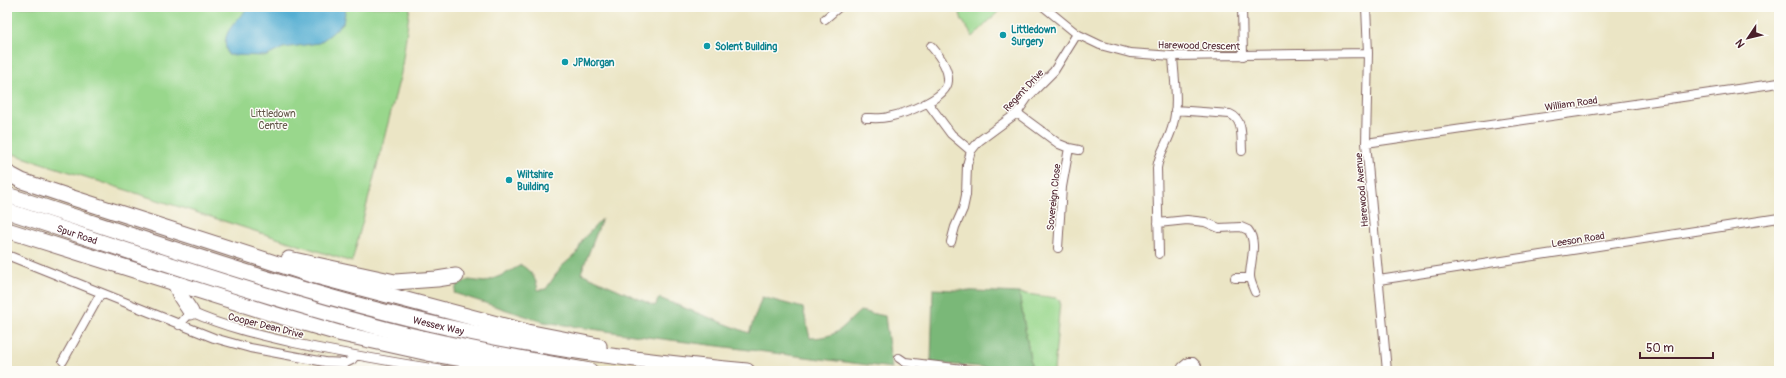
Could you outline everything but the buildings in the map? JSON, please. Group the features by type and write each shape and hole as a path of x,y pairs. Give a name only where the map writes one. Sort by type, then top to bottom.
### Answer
{"highway":[{"path":"7,173 22,180 147,222 312,275 501,325 693,366"},
{"name":"Spur Road","path":"7,195 139,237"},
{"name":"Spur Road","path":"7,211 148,256"},
{"path":"147,222 225,244 395,282 456,276"},
{"path":"7,230 342,334 428,353 537,371"},
{"name":"Wessex Way","path":"139,237 322,296 430,324 558,350 747,371"},
{"name":"Wessex Way","path":"148,256 267,295 390,330 448,344 590,371"},
{"path":"176,283 181,297 191,312"}],"street":[{"path":"825,19 840,7"},
{"name":"Harewood Crescent","path":"1044,7 1077,34 1116,50 1173,56 1368,53"},
{"path":"1242,7 1243,56"},
{"name":"Harewood Avenue","path":"1366,7 1368,53 1366,143 1380,280 1387,371"},
{"name":"Regent Drive","path":"971,151 979,141 1017,113 1028,97 1054,71 1077,34"},
{"path":"866,118 887,118 928,103 946,88 948,80 946,68 930,46"},
{"path":"1159,254 1158,158 1173,125 1175,110 1173,56"},
{"name":"William Road","path":"1366,143 1779,82"},
{"path":"928,103 951,134 971,151 967,165 966,195 963,210 955,227 951,242"},
{"path":"1175,110 1230,114 1236,117 1240,122 1242,151"},
{"path":"1017,113 1054,141 1069,148 1079,150"},
{"name":"Sovereign Close","path":"1058,248 1062,187 1069,148"},
{"name":"Leeson Road","path":"1380,280 1779,218"},
{"path":"1158,223 1187,220 1205,222 1219,228 1241,227 1248,230 1252,237 1250,278 1255,292"},
{"name":"Cooper Dean Drive","path":"7,255 179,325 229,342 289,356 326,362 346,363 352,360 355,356"},
{"path":"1235,278 1250,278"},
{"path":"63,361 101,293"},
{"path":"179,325 191,312"},
{"name":"Cooper Dean Drive","path":"191,312 248,333 355,356 450,371"},
{"path":"899,358 905,362 979,371"},
{"path":"1182,371 1182,367 1188,362 1193,362 1196,366 1196,371"}],"green space":[{"name":"Littledown Centre","path":"7,7 410,7 401,73 352,262 7,152"},
{"path":"958,7 1003,7 973,37 962,20"},
{"path":"602,219 581,273 655,306 659,298 749,333 762,297 803,308 810,338 833,334 860,311 885,316 892,368 647,337 544,322 454,293 457,285 469,280 485,282 505,274 521,265 532,275 538,290 546,289 561,267 577,253 583,239"},
{"path":"933,289 1019,293 1032,371 931,363"},
{"path":"1019,293 1056,298 1060,301 1054,371 1032,371"}],"water":[{"path":"248,7 346,7 343,23 319,43 283,48 267,56 228,55 226,47 227,34"}],"place":[{"name":"Littledown Surgery","path":"1003,35"},
{"name":"Solent Building","path":"707,46"},
{"name":"JPMorgan","path":"565,62"},
{"name":"Wiltshire Building","path":"509,180"}]}
